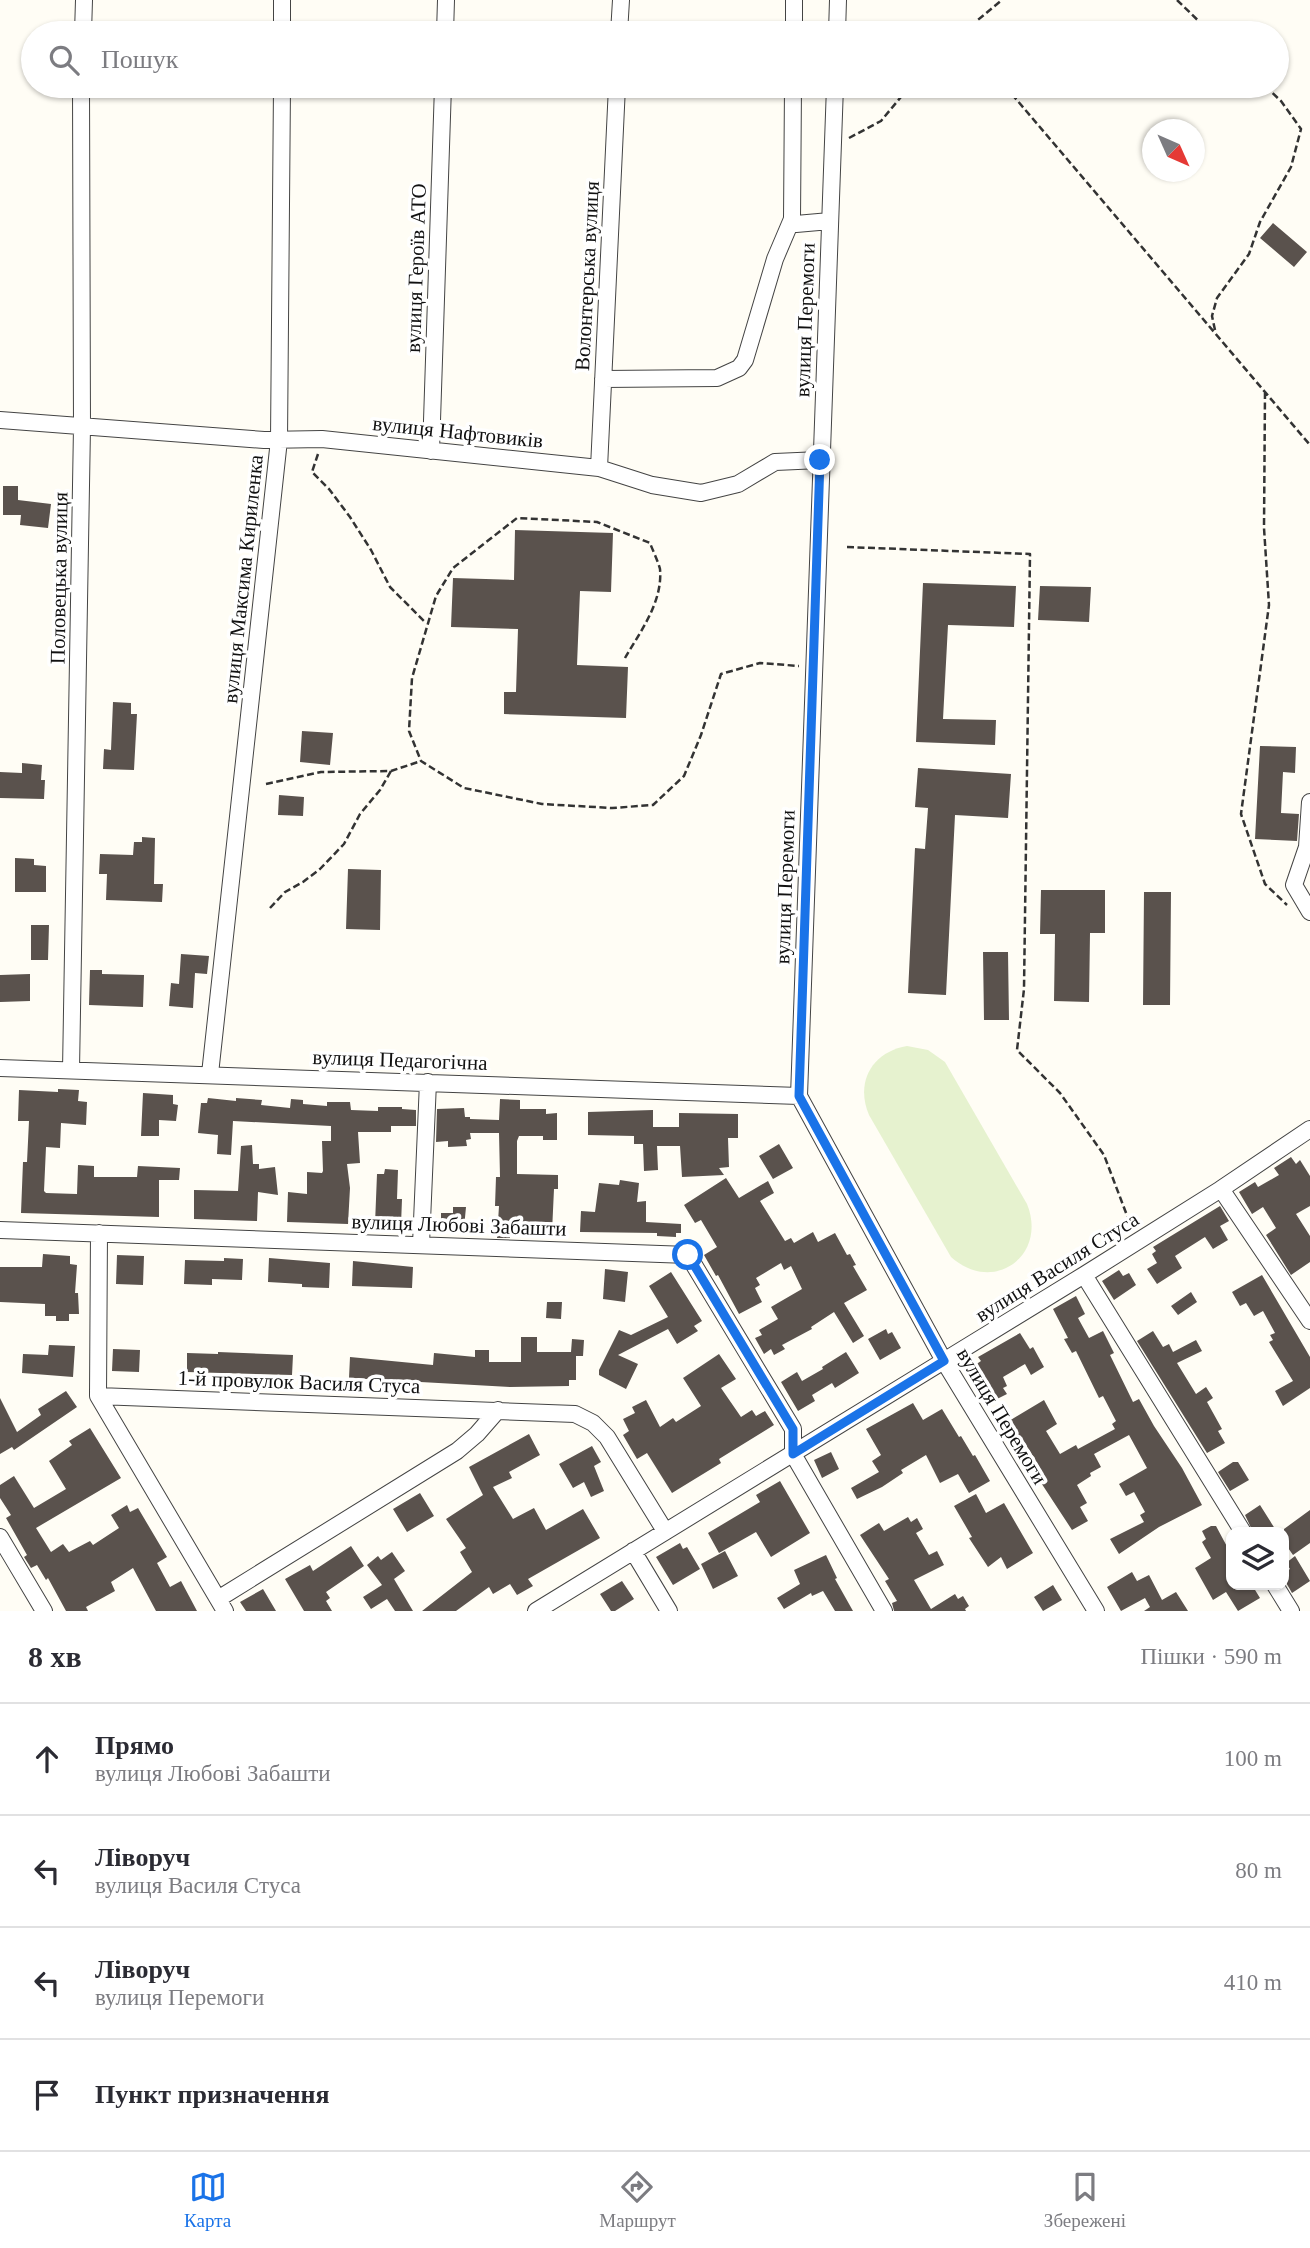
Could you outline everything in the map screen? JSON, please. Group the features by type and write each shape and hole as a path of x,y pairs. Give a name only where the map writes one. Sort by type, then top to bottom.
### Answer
{"street":[{"path":"83,21 84,0"},
{"path":"282,0 282,21"},
{"path":"445,21 446,0"},
{"path":"620,21 621,0"},
{"path":"793,21 794,0"},
{"path":"837,21 838,0"},
{"name":"Половецька вулиця","path":"71,1070 82,427 81,98"},
{"name":"вулиця Максима Кириленка","path":"210,1074 279,440 282,98"},
{"name":"вулиця Героїв АТО","path":"431,451 443,98"},
{"name":"Волонтерська вулиця","path":"598,468 616,98"},
{"path":"603,379 718,378 739,368 745,360 775,259 792,219 793,98"},
{"name":"вулиця Перемоги","path":"835,98 799,1096 944,1361 1096,1611"},
{"path":"792,219 796,224 830,222"},
{"name":"вулиця Нафтовиків","path":"0,420 279,440 322,439 598,468 652,485 701,493 738,484 775,463 820,460"},
{"path":"1310,803 1307,847 1294,885 1310,912"},
{"name":"вулиця Педагогічна","path":"0,1068 799,1096"},
{"path":"421,1244 429,1082"},
{"name":"вулиця Василя Стуса","path":"536,1611 1084,1275 1222,1189 1310,1129"},
{"path":"1222,1189 1310,1321"},
{"name":"вулиця Любові Забашти","path":"0,1230 688,1255 793,1429 793,1454"},
{"path":"99,1233 98,1396 222,1605 457,1451 477,1434 498,1410"},
{"path":"1084,1275 1240,1527"},
{"name":"1-й провулок Василя Стуса","path":"98,1396 575,1414 593,1423 607,1437 665,1531"},
{"path":"793,1454 884,1611"},
{"path":"0,1538 44,1611"},
{"path":"633,1551 669,1611"},
{"path":"1278,1590 1292,1611"}],"path":[{"path":"977,21 1002,0"},
{"path":"1177,0 1199,21"},
{"path":"833,146 881,121 900,98"},
{"path":"1015,98 1310,445"},
{"path":"1215,332 1212,317 1217,298 1249,254 1260,222 1291,167 1301,129 1277,98"},
{"path":"1265,392 1264,528 1269,605 1241,814 1265,884 1289,907"},
{"path":"322,439 312,472 329,489 349,517 371,550 390,587 426,623"},
{"path":"625,658 648,620 656,599 660,570 650,543 597,522 517,519 453,568 436,596 412,678 409,731 421,761 464,788 529,801 612,808 653,805 684,776 721,674 761,663 813,667"},
{"path":"847,547 1030,554 1026,677 1028,764 1024,976 1017,1051 1060,1093 1104,1155 1135,1243"},
{"path":"266,784 321,772 391,771 421,761"},
{"path":"270,908 285,892 320,869 344,844 360,814 380,790 391,771"}],"green space":[{"path":"907,1046 928,1050 945,1062 1027,1204 1031,1223 1030,1240 1023,1254 1013,1264 999,1271 984,1272 967,1268 951,1257 869,1115 864,1091 870,1070 884,1055"}],"building":[{"path":"1273,223 1307,252 1294,267 1260,238"},
{"path":"3,486 18,486 18,500 51,504 48,528 20,525 21,515 3,515"},
{"path":"515,530 613,533 611,592 580,591 577,665 628,667 626,718 504,714 504,692 516,692 518,629 451,627 453,578 514,580"},
{"path":"923,583 1016,586 1014,627 948,625 943,719 996,720 995,745 916,742"},
{"path":"1040,586 1091,587 1089,622 1038,620"},
{"path":"113,702 131,703 131,714 137,714 134,770 103,769 104,749 111,750"},
{"path":"302,731 333,733 330,765 300,762"},
{"path":"1260,746 1296,747 1295,773 1283,772 1281,813 1299,814 1297,841 1255,839"},
{"path":"22,763 42,765 41,780 45,780 44,799 0,798 0,772 22,773"},
{"path":"918,768 1011,774 1008,818 955,815 946,995 908,993 915,848 925,849 928,808 915,807"},
{"path":"279,795 304,797 303,816 278,815"},
{"path":"142,837 155,838 154,884 163,884 162,902 106,900 107,874 99,874 100,854 133,855 134,842 142,842"},
{"path":"15,858 34,859 34,865 46,866 46,892 15,892"},
{"path":"348,869 381,870 380,930 346,929"},
{"path":"1041,890 1105,890 1105,933 1090,933 1089,1002 1054,1001 1055,934 1040,934"},
{"path":"1144,892 1171,892 1170,1005 1143,1005"},
{"path":"31,925 49,925 48,960 31,960"},
{"path":"983,952 1008,952 1009,1020 984,1020"},
{"path":"181,954 209,956 207,974 195,973 193,1008 169,1006 171,983 179,984"},
{"path":"90,970 102,970 102,974 144,975 143,1007 89,1005"},
{"path":"30,974 30,1001 0,1002 0,975"},
{"path":"58,1089 79,1090 78,1101 87,1102 86,1125 61,1123 60,1148 46,1147 44,1191 77,1194 78,1165 94,1166 94,1177 137,1177 138,1166 180,1168 179,1180 159,1180 159,1217 21,1213 23,1162 27,1162 29,1121 18,1121 19,1090 58,1092"},
{"path":"143,1093 173,1095 173,1104 178,1105 176,1121 159,1120 159,1136 141,1136"},
{"path":"208,1098 262,1100 261,1105 290,1108 291,1099 303,1100 303,1104 327,1106 327,1102 350,1102 351,1110 378,1111 378,1107 402,1107 416,1110 416,1126 391,1126 391,1132 358,1132 360,1163 347,1164 350,1188 348,1224 287,1222 288,1192 307,1194 307,1172 322,1173 322,1141 331,1141 331,1126 233,1121 231,1155 217,1154 218,1135 198,1133 201,1103 207,1103"},
{"path":"500,1099 520,1100 520,1109 546,1109 546,1114 557,1113 557,1140 543,1140 543,1136 519,1136 517,1141 517,1174 558,1175 558,1189 554,1189 552,1232 510,1231 510,1238 497,1238 499,1206 495,1206 496,1177 500,1177 499,1133 470,1133 471,1139 466,1140 467,1146 448,1147 448,1141 436,1142 437,1109 464,1108 465,1117 470,1119 499,1120"},
{"path":"653,1110 653,1127 679,1127 679,1113 738,1114 738,1138 728,1138 729,1167 719,1168 724,1175 682,1177 680,1146 657,1146 658,1170 644,1171 643,1144 634,1144 634,1136 588,1135 588,1112"},
{"path":"779,1144 793,1168 773,1179 759,1156"},
{"path":"252,1145 253,1164 259,1164 259,1169 275,1167 278,1195 258,1192 257,1221 194,1219 194,1190 238,1191 241,1146"},
{"path":"1291,1157 1296,1164 1300,1160 1310,1176 1310,1206 1296,1214 1310,1236 1310,1262 1291,1275 1266,1235 1276,1228 1263,1207 1252,1214 1239,1192 1255,1182 1258,1187 1279,1175 1274,1168"},
{"path":"385,1169 398,1170 397,1199 402,1199 401,1225 375,1224 377,1174 384,1174"},
{"path":"726,1178 739,1198 768,1181 774,1193 760,1201 785,1241 791,1238 794,1243 813,1232 818,1242 835,1233 847,1255 850,1254 856,1265 853,1266 867,1290 844,1303 864,1336 853,1343 834,1312 811,1327 812,1329 782,1345 785,1349 774,1355 771,1349 764,1354 755,1338 762,1335 759,1330 778,1319 771,1307 802,1289 791,1266 784,1270 781,1263 756,1278 760,1285 755,1288 762,1302 739,1314 704,1255 717,1247 701,1220 695,1223 684,1205"},
{"path":"620,1180 639,1183 637,1202 646,1201 646,1222 681,1224 681,1233 676,1233 676,1237 657,1236 657,1233 580,1232 581,1211 595,1212 599,1183 619,1185"},
{"path":"1220,1206 1229,1221 1220,1226 1228,1240 1213,1249 1205,1237 1175,1256 1182,1268 1157,1284 1147,1269 1157,1263 1152,1254 1156,1251 1153,1247"},
{"path":"453,1207 466,1207 464,1228 441,1228 441,1213 453,1213"},
{"path":"43,1254 70,1256 70,1264 77,1265 75,1293 78,1293 79,1314 69,1314 69,1321 56,1321 56,1316 45,1316 45,1304 0,1302 0,1267 42,1267"},
{"path":"117,1255 144,1256 143,1285 116,1284"},
{"path":"224,1258 243,1259 242,1280 212,1279 212,1285 184,1284 185,1260 224,1261"},
{"path":"269,1258 330,1263 329,1288 268,1282"},
{"path":"353,1261 413,1267 412,1288 352,1286"},
{"path":"605,1269 628,1272 625,1302 603,1299"},
{"path":"1119,1270 1123,1276 1129,1273 1136,1285 1114,1300 1102,1281"},
{"path":"671,1272 702,1321 694,1326 698,1331 677,1344 668,1329 618,1355 638,1364 626,1389 599,1375 619,1330 631,1335 668,1317 649,1286"},
{"path":"1262,1275 1310,1357 1310,1388 1283,1406 1275,1391 1293,1381 1269,1342 1273,1340 1270,1335 1275,1333 1263,1311 1254,1316 1246,1303 1240,1306 1232,1292"},
{"path":"1191,1292 1197,1302 1178,1315 1171,1306"},
{"path":"1076,1296 1085,1314 1078,1318 1089,1338 1103,1331 1114,1353 1110,1355 1133,1402 1139,1399 1202,1505 1159,1527 1119,1554 1110,1539 1144,1522 1140,1515 1145,1512 1134,1492 1126,1496 1119,1484 1147,1468 1129,1435 1094,1454 1101,1467 1077,1485 1087,1503 1080,1507 1088,1521 1072,1530 1034,1472 1040,1468 1025,1443 1019,1447 1007,1428 1012,1425 1009,1421 1044,1400 1057,1424 1046,1431 1060,1454 1076,1445 1078,1449 1115,1429 1112,1424 1116,1421 1103,1396 1099,1398 1076,1351 1072,1353 1064,1339 1068,1338 1053,1309"},
{"path":"547,1302 562,1302 561,1319 546,1318"},
{"path":"886,1329 888,1334 892,1332 901,1348 880,1360 868,1339"},
{"path":"1153,1331 1163,1347 1169,1344 1173,1352 1196,1340 1202,1351 1177,1363 1196,1394 1206,1387 1213,1398 1207,1402 1222,1429 1218,1431 1225,1443 1207,1453 1137,1341"},
{"path":"1020,1333 1030,1349 1033,1347 1044,1367 1031,1375 1025,1364 1003,1377 1007,1386 1003,1388 1007,1394 993,1401 972,1367 981,1361 978,1357"},
{"path":"521,1337 537,1337 537,1352 571,1352 572,1339 584,1340 583,1356 576,1356 576,1380 569,1380 569,1386 510,1387 349,1378 350,1357 433,1365 434,1353 475,1357 475,1350 489,1350 489,1362 521,1362"},
{"path":"49,1345 75,1346 73,1377 22,1373 23,1354 48,1355"},
{"path":"113,1349 140,1350 139,1372 112,1371"},
{"path":"846,1352 859,1373 835,1388 832,1383 812,1395 815,1401 798,1411 781,1382 797,1372 802,1381"},
{"path":"187,1353 293,1355 292,1375 187,1372"},
{"path":"719,1354 736,1379 721,1388 741,1417 752,1410 756,1416 765,1411 774,1425 719,1459 721,1463 672,1493 647,1453 637,1459 623,1435 629,1431 623,1419 635,1413 632,1407 646,1400 660,1427 673,1418 676,1422 701,1406 683,1378"},
{"path":"66,1391 77,1407 14,1450 12,1447 0,1454 0,1398 17,1432 41,1415 38,1409"},
{"path":"913,1403 923,1420 942,1409 990,1481 969,1493 958,1474 940,1483 926,1455 901,1470 903,1473 882,1487 857,1499 851,1488 879,1472 872,1461 881,1455 866,1429"},
{"path":"90,1428 121,1478 36,1528 51,1552 63,1544 69,1552 90,1541 93,1545 119,1528 111,1515 127,1505 130,1512 138,1508 167,1557 157,1563 170,1587 181,1581 197,1611 156,1611 133,1568 111,1582 115,1591 86,1607 88,1611 66,1611 48,1578 46,1580 37,1565 31,1568 24,1557 27,1555 6,1518 11,1515 0,1498 0,1485 14,1476 34,1508 66,1489 49,1461 72,1445 69,1441"},
{"path":"529,1434 540,1455 509,1472 512,1478 493,1487 513,1519 534,1508 546,1530 583,1509 600,1538 528,1579 533,1586 517,1595 510,1584 493,1594 489,1587 456,1611 422,1611 472,1572 460,1552 466,1548 446,1519 483,1495 469,1467"},
{"path":"592,1446 601,1462 594,1466 604,1491 591,1497 584,1482 573,1488 559,1464"},
{"path":"831,1452 839,1469 822,1478 814,1460"},
{"path":"1233,1462 1238,1462 1249,1480 1230,1491 1218,1472"},
{"path":"780,1481 810,1533 771,1557 756,1532 719,1553 708,1533 760,1502 756,1495"},
{"path":"420,1493 434,1516 407,1532 393,1509"},
{"path":"976,1494 986,1513 1004,1503 1033,1553 1007,1569 1001,1557 988,1567 969,1538 972,1537 954,1506"},
{"path":"1260,1505 1274,1527 1251,1527 1245,1515"},
{"path":"1310,1510 1310,1543 1293,1555 1289,1549 1289,1527 1287,1527"},
{"path":"908,1517 911,1522 917,1518 923,1529 916,1533 929,1555 937,1551 944,1565 914,1580 931,1609 955,1594 958,1599 963,1596 969,1606 966,1611 894,1611 892,1603 897,1601 885,1581 889,1579 860,1535 879,1523 884,1531"},
{"path":"1216,1526 1226,1545 1226,1590 1255,1590 1260,1598 1238,1611 1226,1592 1213,1600 1195,1568 1211,1558 1202,1542 1206,1539 1202,1531"},
{"path":"680,1543 683,1549 687,1547 700,1569 673,1585 656,1557"},
{"path":"351,1546 364,1566 326,1592 330,1598 326,1601 332,1611 304,1611 285,1579 310,1565 313,1571"},
{"path":"725,1551 738,1576 713,1589 701,1564"},
{"path":"392,1552 405,1571 394,1579 413,1611 395,1611 387,1599 371,1609 363,1597 382,1585 367,1565 378,1556 381,1560"},
{"path":"826,1555 837,1578 835,1579 853,1611 835,1611 823,1591 812,1596 811,1593 784,1609 777,1598 800,1584 794,1570"},
{"path":"1295,1556 1310,1581 1292,1593 1289,1588 1289,1561"},
{"path":"1132,1572 1137,1581 1149,1575 1162,1600 1176,1592 1188,1611 1144,1611 1150,1607 1145,1598 1121,1611 1107,1587"},
{"path":"622,1581 634,1599 611,1611 600,1594"},
{"path":"1053,1585 1062,1600 1043,1611 1034,1597"},
{"path":"263,1589 276,1611 246,1611 240,1602"}],"route":[{"path":"688,1255 793,1429 793,1454 944,1361 799,1096 820,460"}]}
